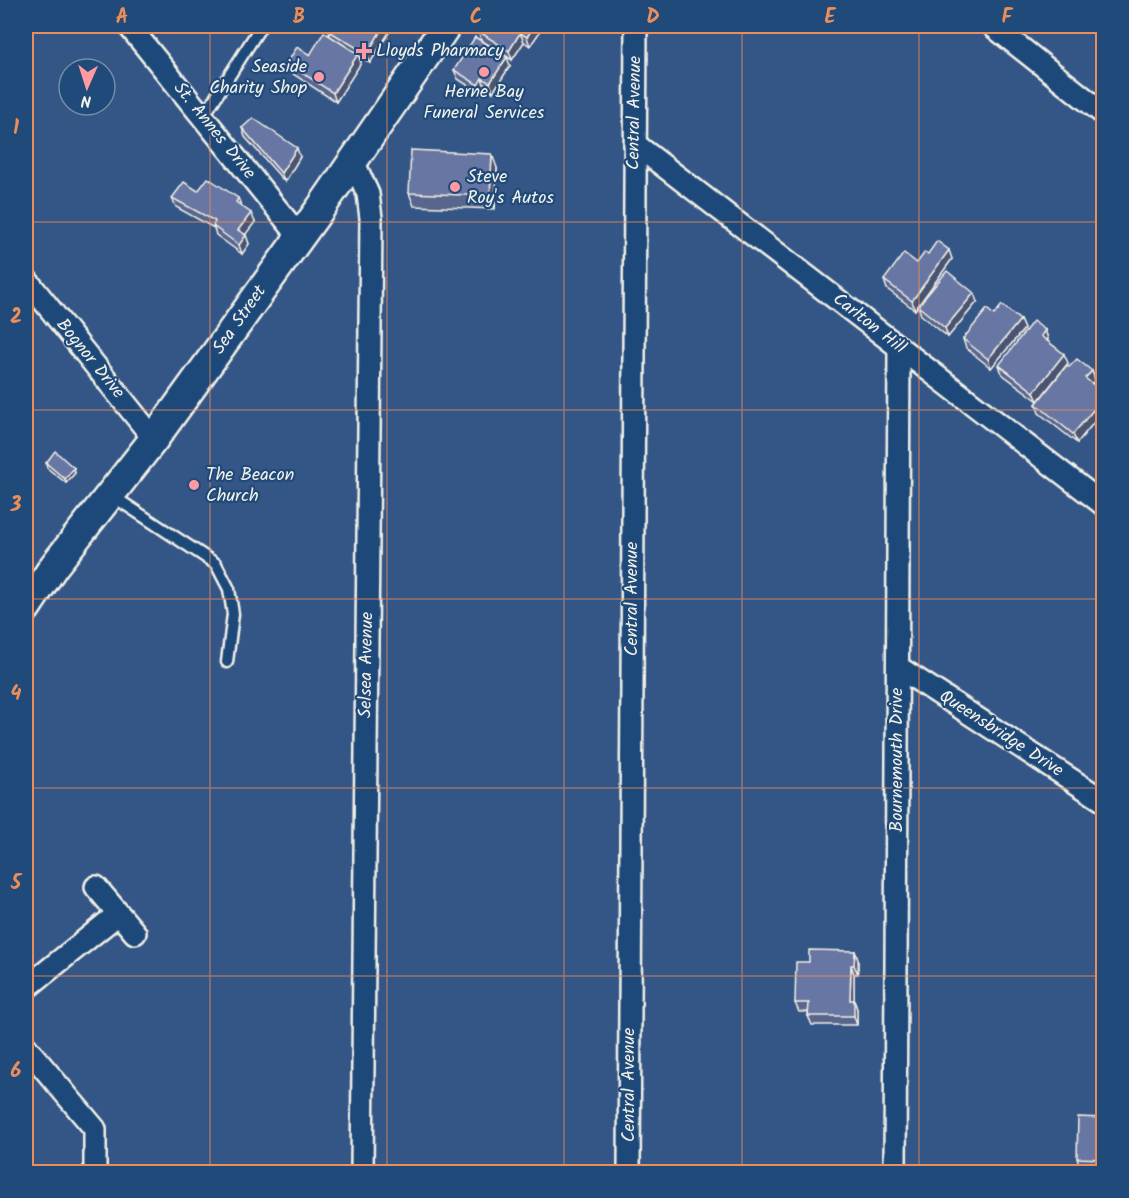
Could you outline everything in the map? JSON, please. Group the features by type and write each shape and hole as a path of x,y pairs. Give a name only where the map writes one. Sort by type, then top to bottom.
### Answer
{"main road":[{"name":"Sea Street","path":"26,608 54,566 154,439 353,161 446,26"}],"street":[{"name":"St. Annes Drive","path":"129,26 299,236"},
{"name":"Central Avenue","path":"629,1173 636,26"},
{"path":"993,26 1104,114"},
{"name":"Carlton Hill","path":"635,144 1104,505"},
{"name":"Selsea Avenue","path":"353,161 368,194 371,218 362,1173"},
{"name":"Bognor Drive","path":"26,279 154,439"},
{"name":"Bournemouth Drive","path":"895,1173 899,347"},
{"name":"Queensbridge Drive","path":"898,667 1104,801"},
{"path":"96,887 135,933"},
{"path":"26,988 118,914"},
{"path":"26,1047 95,1129 95,1173"}],"lane":[{"path":"203,117 261,26"},
{"path":"110,495 216,564 229,589 233,614 227,662"}],"building":[{"name":"Lloyds Pharmacy","path":"332,26 376,26 382,29 367,54 329,31"},
{"path":"481,26 534,26 527,37 520,33 509,51 478,31"},
{"path":"324,32 358,54 333,93 287,63 297,47 310,55"},
{"name":"Herne Bay Funeral Services","path":"475,37 507,57 490,83 482,78 478,85 454,70"},
{"path":"253,118 297,148 281,173 242,128"},
{"name":"Steve Roy's Autos","path":"411,150 492,154 490,196 409,193"},
{"path":"208,178 238,198 236,202 251,213 238,230 246,235 239,245 213,226 215,221 172,198 184,182 198,191"},
{"path":"937,241 949,250 912,301 884,280 904,253 917,263 925,252 928,254"},
{"path":"947,271 974,293 945,328 918,306"},
{"path":"1002,305 1020,320 988,359 963,339 987,309 994,315"},
{"path":"1033,321 1045,330 1041,336 1064,354 1034,392 999,365"},
{"path":"1077,359 1092,371 1085,378 1104,393 1104,397 1073,434 1036,404 1067,365 1069,367"},
{"path":"1104,429 1104,447 1095,440"},
{"path":"55,451 74,468 65,479 46,463"},
{"path":"809,950 855,951 854,965 851,965 850,1000 854,1000 854,1016 808,1016 809,1003 795,1003 796,962 809,962"},
{"path":"1078,1117 1104,1118 1104,1159 1077,1158"}],"place":[{"name":"Lloyds Pharmacy","path":"364,51"},
{"name":"Herne Bay Funeral Services","path":"484,72"},
{"name":"Seaside Charity Shop","path":"319,77"},
{"name":"Steve Roy's Autos","path":"455,187"},
{"name":"The Beacon Church","path":"194,485"}]}
